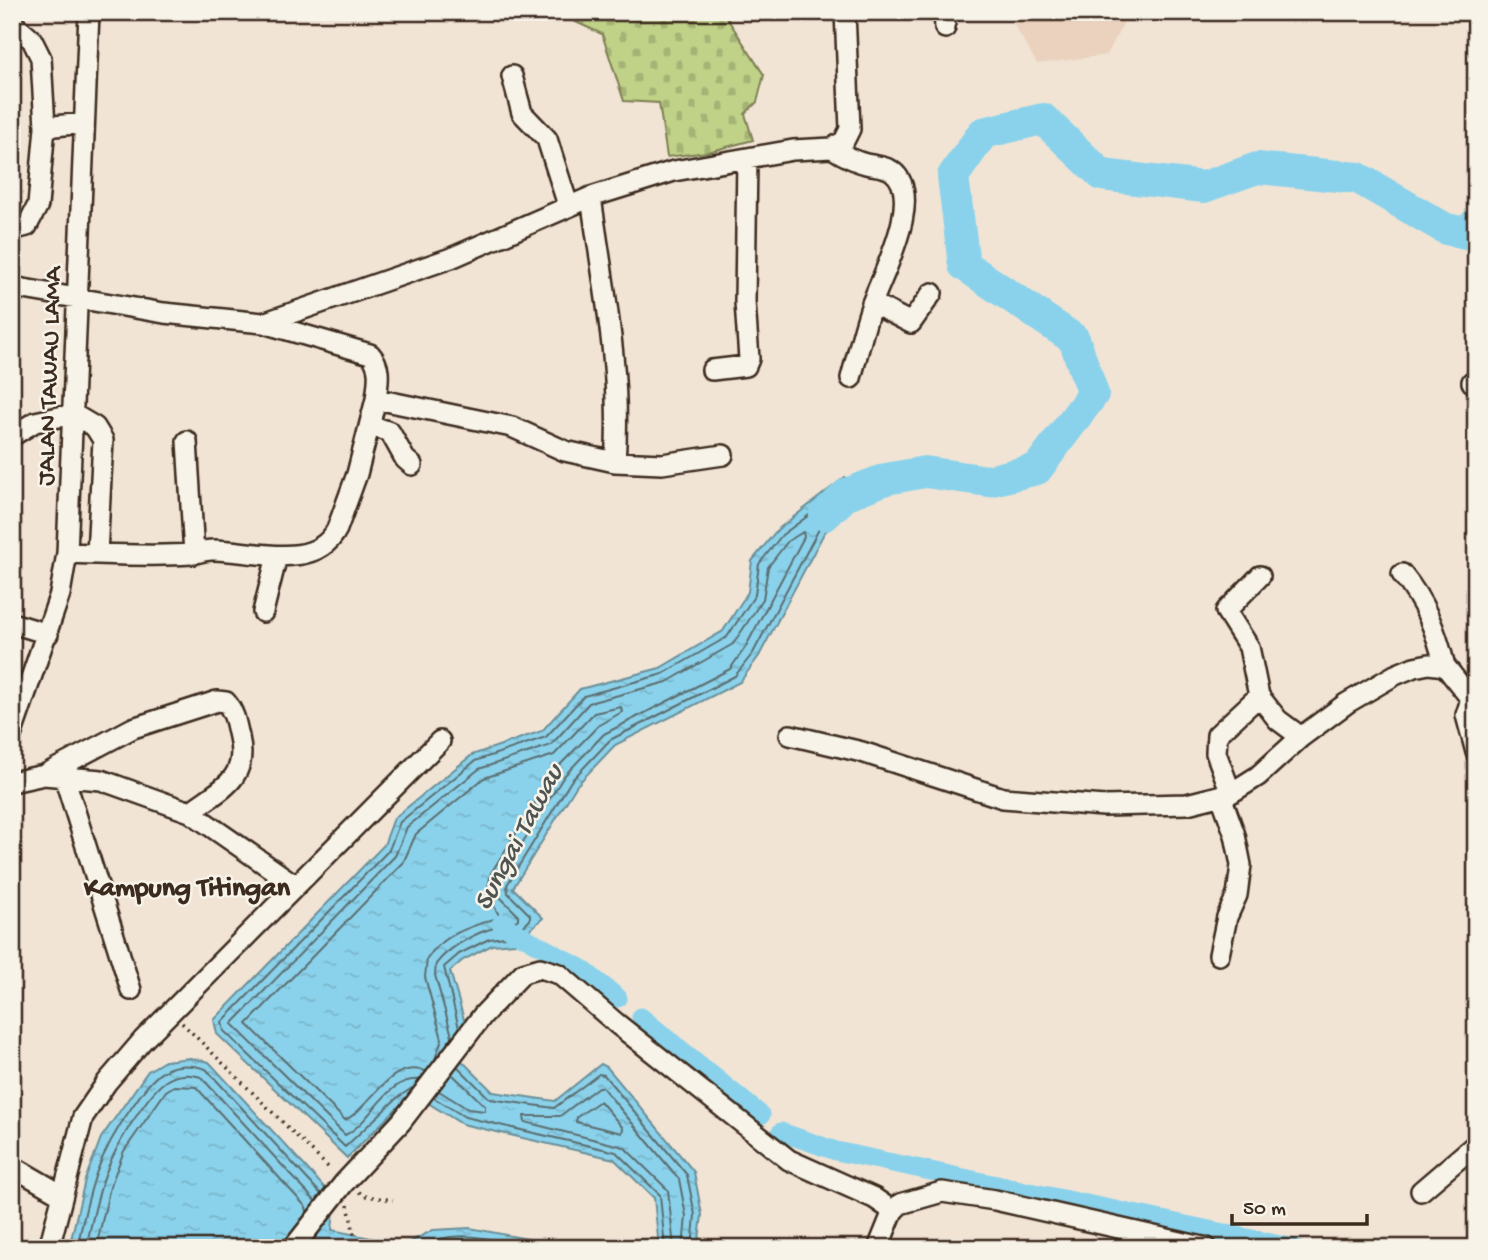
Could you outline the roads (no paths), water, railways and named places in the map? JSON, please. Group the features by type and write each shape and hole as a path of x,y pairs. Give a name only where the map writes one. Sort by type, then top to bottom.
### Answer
{"street":[{"name":"JALAN TAWAU LAMA","path":"12,733 48,635 60,594 67,553 89,12"},
{"path":"263,323 452,258 568,205 674,171 747,158 832,148 844,141 850,129 845,12"},
{"path":"12,27 17,27 32,40 41,58 45,127 38,205 27,226 12,230"},
{"path":"512,76 522,113 547,139 568,205"},
{"path":"45,127 84,123"},
{"path":"832,148 848,158 891,170 900,180 902,224 872,303 851,378"},
{"path":"712,370 746,366 749,359 745,302 747,158"},
{"path":"591,197 616,371 619,416 615,462"},
{"path":"12,287 164,313 263,323 370,354 376,361 379,374 376,399 357,474 333,537 317,549 277,556 215,550 194,554 67,553"},
{"path":"872,303 911,323 932,293"},
{"path":"376,399 512,427 565,450 615,462 662,464 723,455"},
{"path":"12,436 35,422 73,414 95,427 103,440 97,554"},
{"path":"370,425 390,432 405,459 412,465"},
{"path":"187,441 194,554"},
{"path":"263,612 277,556"},
{"path":"1402,574 1419,594 1435,628 1445,666 1474,698 1466,715 1476,752"},
{"path":"1259,576 1226,611 1249,647 1259,696 1278,720 1301,737"},
{"path":"12,623 48,635"},
{"path":"790,735 862,752 1003,798 1104,806 1187,804 1226,794 1258,776 1301,737 1347,703 1395,675 1429,664 1445,666"},
{"path":"1219,955 1227,917 1237,895 1241,865 1215,744 1217,735 1259,696"},
{"path":"54,776 133,728 217,701 226,702 233,711 243,754 242,765 236,776 190,812"},
{"path":"50,1248 83,1116 107,1082 170,1012 440,741"},
{"path":"12,782 54,776 101,780 190,812 295,885"},
{"path":"54,776 131,990"},
{"path":"296,1244 344,1183 401,1122 483,1015 523,973 540,968 559,974 616,1023 789,1160 874,1198 892,1211"},
{"path":"1421,1191 1476,1144"},
{"path":"12,1167 62,1195"},
{"path":"878,1248 892,1211 900,1203 942,1192 1143,1241 1207,1248"}],"water":[{"path":"845,477 871,498 846,512 824,533 759,656 740,682 615,745 577,785 513,888 543,918 515,943 492,945 463,960 450,971 472,1047 461,1060 493,1092 555,1101 601,1064 607,1067 694,1172 702,1215 698,1248 659,1248 654,1198 614,1159 462,1124 415,1095 402,1103 347,1158 217,1034 214,1020 384,845 394,818 472,755 542,731 580,689 660,668 723,631 748,592 752,561 777,530"},
{"path":"190,1058 209,1062 335,1199 332,1230 404,1245 433,1230 470,1228 574,1248 69,1248 85,1180 101,1138 148,1071 165,1061"}],"waterway":[{"name":"Sungai Tawau","path":"825,515 847,494 886,479 925,472 988,481 1037,469 1093,394 1074,339 964,265 953,176 983,133 1043,119 1102,175 1204,187 1257,168 1358,178 1446,229 1466,233 1476,223"},
{"path":"501,924 582,969 618,998"},
{"path":"641,1017 761,1115"},
{"path":"781,1132 836,1151 1294,1248"}],"district":[{"name":"Kampung Titingan","path":"187,885"}]}
